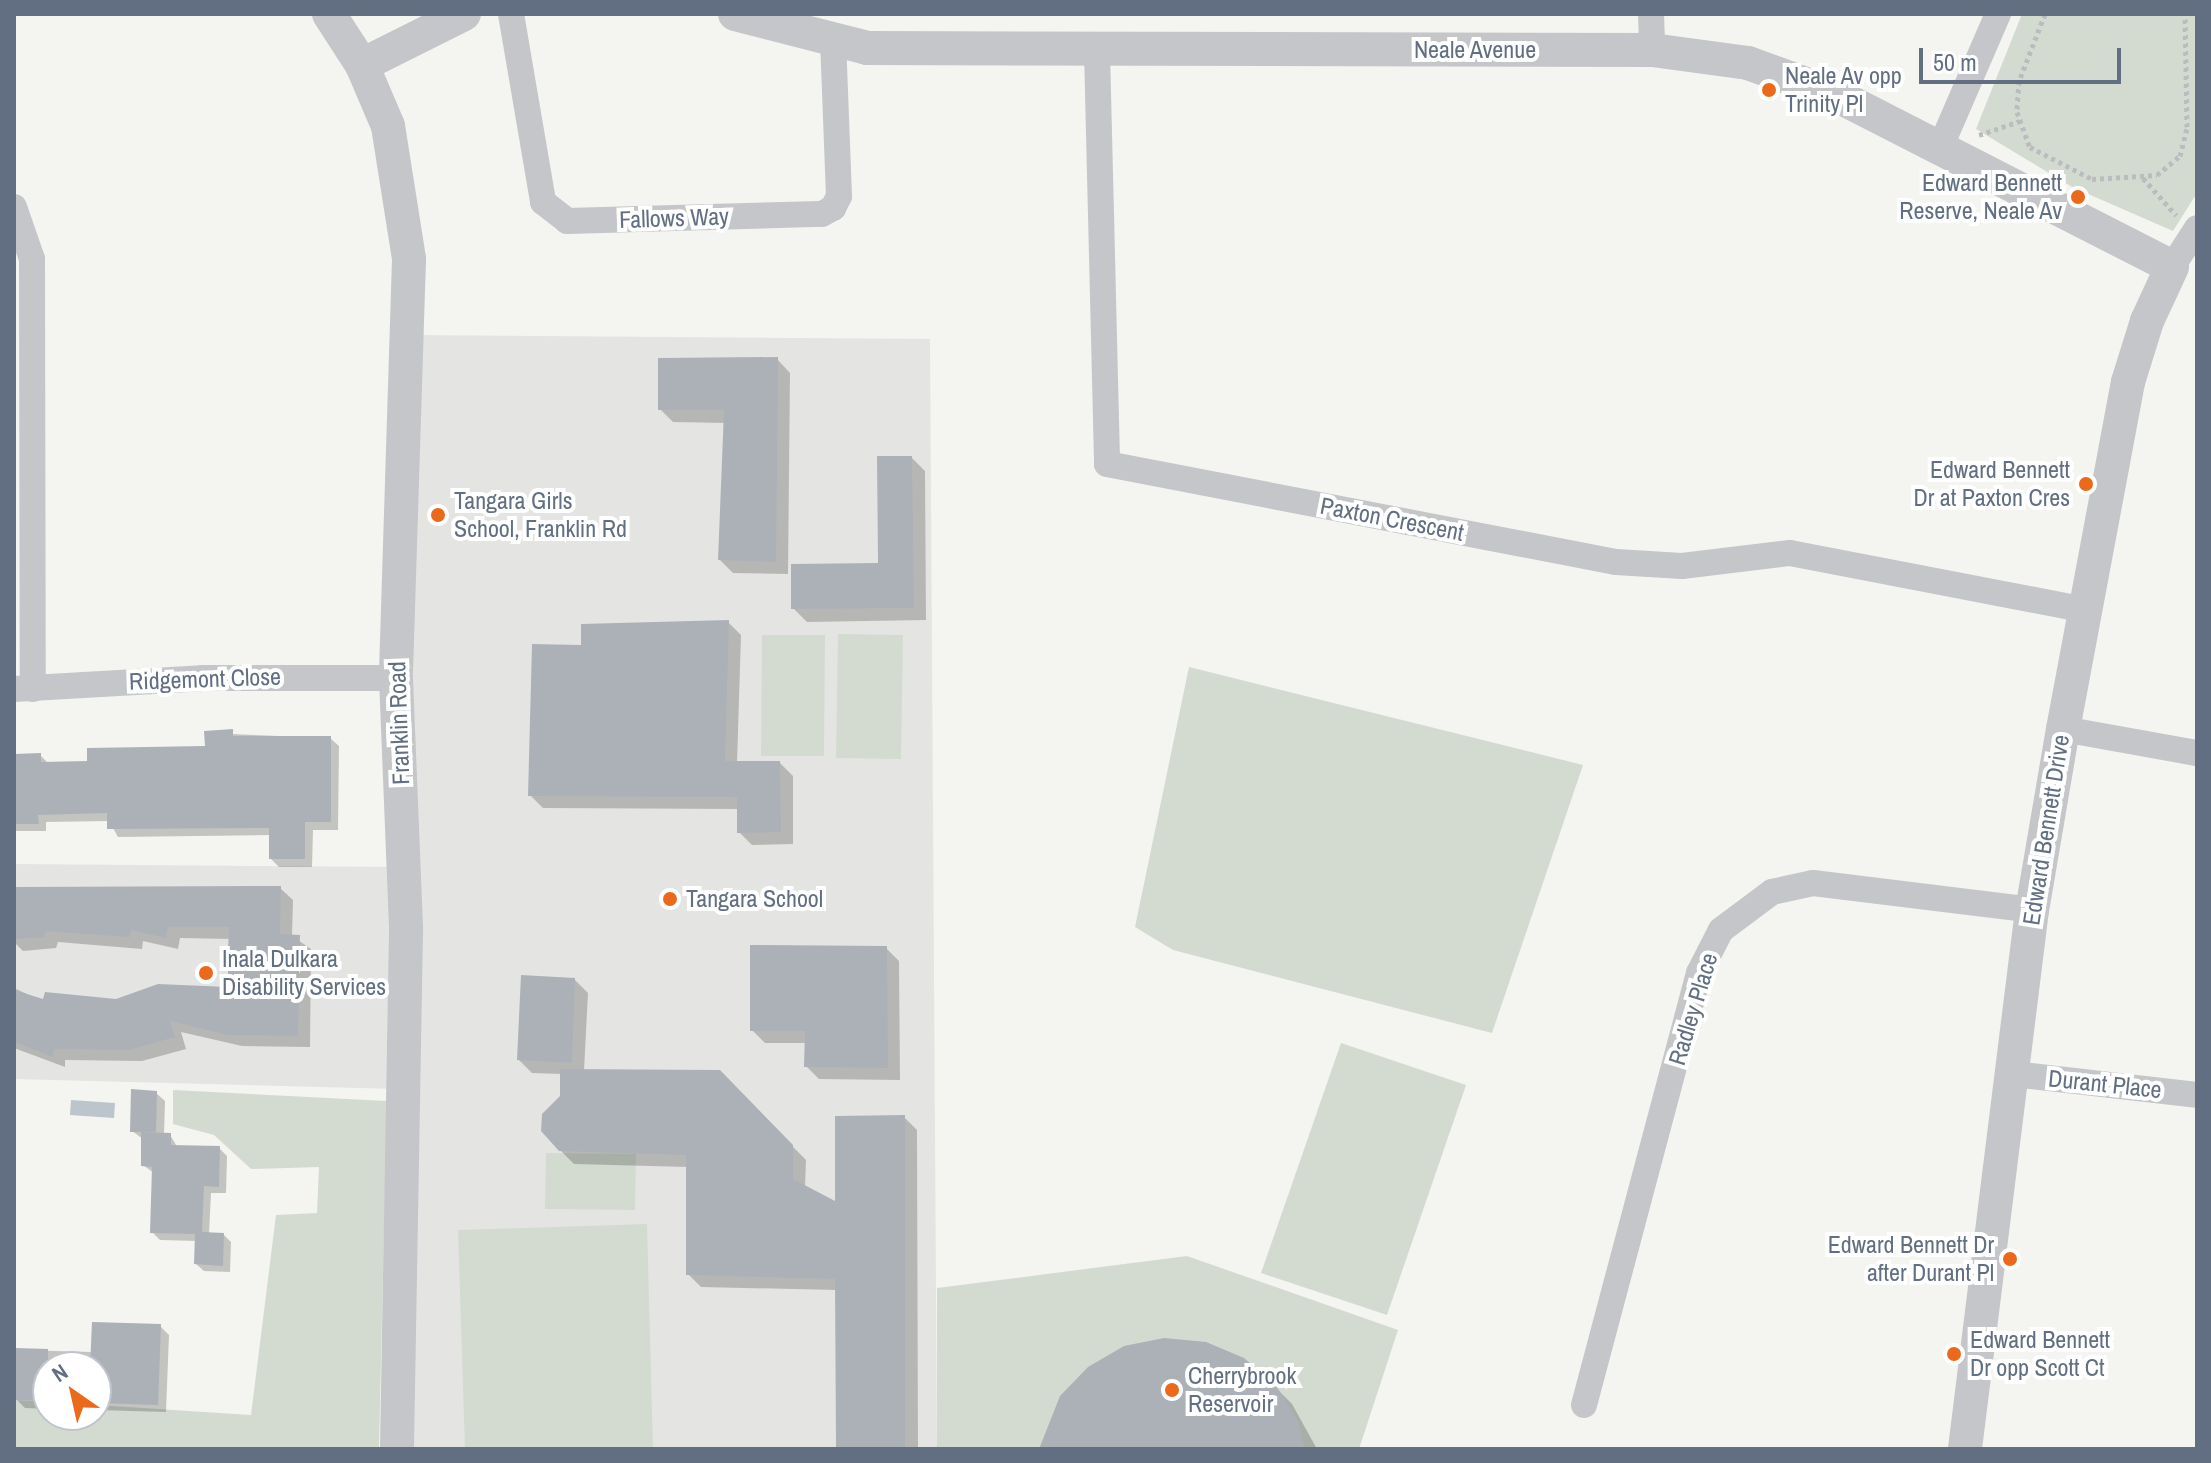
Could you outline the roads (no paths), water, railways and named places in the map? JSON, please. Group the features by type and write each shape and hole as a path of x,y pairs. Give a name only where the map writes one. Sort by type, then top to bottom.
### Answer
{"street":[{"name":"Franklin Road","path":"329,14 362,65 388,126 401,184 409,259 396,678 406,931 397,1449"},
{"path":"362,65 464,14"},
{"name":"Fallows Way","path":"511,14 543,202 567,221 822,214 833,208 839,196 833,42"},
{"name":"Neale Avenue","path":"735,14 833,42 867,48 1097,51 1652,50 1748,63 1789,75 1940,148 2172,267"},
{"path":"1651,14 1652,50"},
{"path":"1940,148 1998,14"},
{"name":"Paxton Crescent","path":"1097,51 1107,464 1616,562 1682,566 1790,553 2085,610"},
{"path":"14,207 32,259 23,689"},
{"name":"Edward Bennett Drive","path":"1965,1449 2032,910 2128,382 2147,321 2172,267 2195,231"},
{"name":"Ridgemont Close","path":"23,689 202,678 396,678"},
{"path":"2063,729 2197,753"},
{"name":"Radley Place","path":"1584,1405 1699,973 1721,930 1772,892 1813,883 2032,910"},
{"name":"Durant Place","path":"2013,1074 2197,1095"}],"place":[{"name":"Neale Av opp Trinity Pl","path":"1769,90"},
{"name":"Edward Bennett Reserve, Neale Av","path":"2078,197"},
{"name":"Edward Bennett Dr at Paxton Cres","path":"2086,484"},
{"name":"Tangara Girls School, Franklin Rd","path":"438,515"},
{"name":"Tangara School","path":"670,899"},
{"name":"Inala Dulkara Disability Services","path":"206,973"},
{"name":"Edward Bennett Dr after Durant Pl","path":"2010,1259"},
{"name":"Edward Bennett Dr opp Scott Ct","path":"1954,1354"},
{"name":"Cherrybrook Reservoir","path":"1172,1390"}]}
